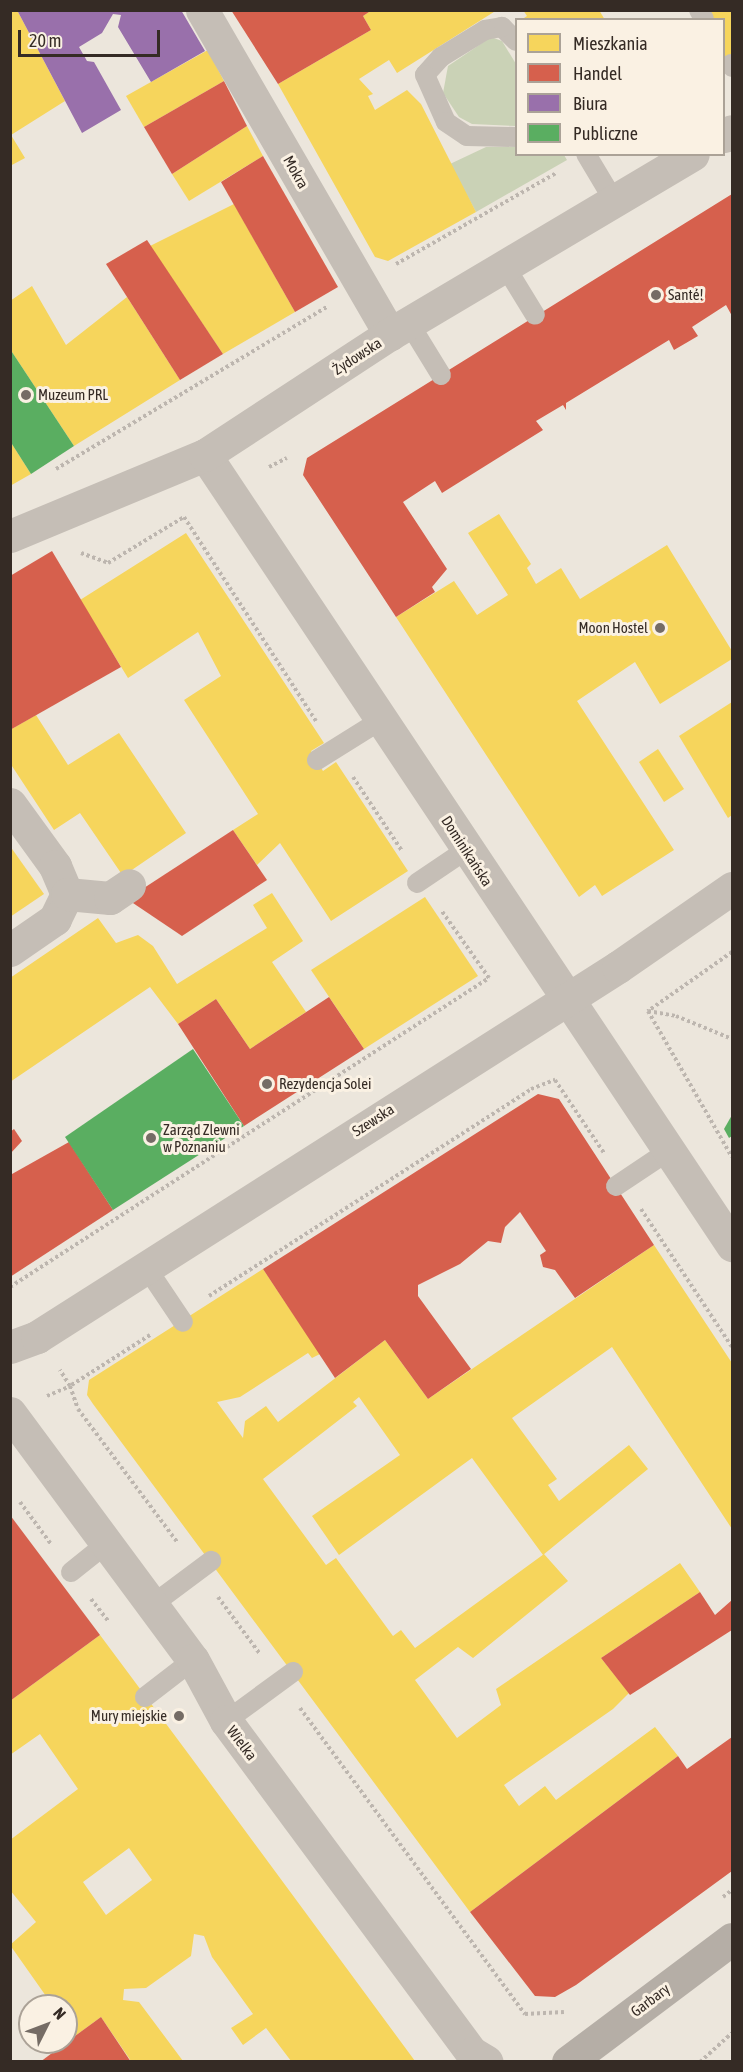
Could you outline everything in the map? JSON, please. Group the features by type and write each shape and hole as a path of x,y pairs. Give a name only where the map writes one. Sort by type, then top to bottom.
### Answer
{"street":[{"name":"Mokra","path":"202,10 399,328"},
{"name":"Żydowska","path":"10,536 205,455 399,328 690,156"},
{"name":"Dominikańska","path":"205,455 466,850 568,998 732,1245"},
{"path":"10,804 55,866 67,894 55,919 10,950"},
{"name":"Szewska","path":"10,1347 37,1337 568,998 732,888"},
{"path":"67,894 119,896"},
{"name":"Wielka","path":"10,1413 193,1660 226,1721 472,2053 487,2061"},
{"name":"Garbary","path":"568,2061 732,1939"}],"lane":[{"path":"515,40 502,27 485,30 441,57 425,75 431,99 453,127 467,136 515,137"},
{"path":"587,156 614,201"},
{"path":"505,266 535,315"},
{"path":"399,328 441,375"},
{"path":"317,760 381,720"},
{"path":"419,882 466,850"},
{"path":"619,1184 670,1150"},
{"path":"146,1267 181,1319"},
{"path":"71,1572 106,1544"},
{"path":"152,1605 205,1565"},
{"path":"146,1697 193,1660"},
{"path":"226,1721 286,1677"}],"path":[{"path":"391,267 584,156"},
{"path":"46,477 80,451 335,302"},
{"path":"10,1287 489,978 419,882 184,517 108,563 74,551"},
{"path":"648,1011 731,953 732,961"},
{"path":"648,1011 667,1013 732,1039"},
{"path":"648,1011 732,1158"},
{"path":"525,2014 205,1565 78,1409 70,1386 181,1319 531,1089 555,1080 619,1184 732,1347"},
{"path":"17,1499 71,1572"},
{"path":"700,2061 732,2033"}],"green space":[{"path":"491,37 502,41 515,62 515,126 472,124 459,117 443,93 448,66"},
{"path":"486,147 515,147 515,156 565,156 567,160 476,212 450,164"}],"building: Mieszkania":[{"path":"10,10 17,10 65,101 11,135 25,158 10,166"},
{"path":"372,10 497,10 397,73 389,60 359,79 373,94 368,96 375,110 407,90 421,104 476,212 388,261 375,257 278,84 371,30 363,16"},
{"path":"523,10 599,10 604,18 524,18 527,16"},
{"path":"712,10 732,10 732,63 725,67 725,18 705,18"},
{"path":"208,50 224,81 144,127 126,96"},
{"path":"247,126 263,156 189,201 172,174"},
{"path":"234,204 295,312 223,354 150,246"},
{"path":"32,286 66,345 127,297 180,380 74,446 10,349 10,301"},
{"path":"10,441 31,474 10,486"},
{"path":"499,514 531,564 527,568 536,584 561,568 580,599 667,545 732,651 732,659 660,704 635,662 577,701 674,850 602,896 595,885 579,897 396,617 454,581 477,615 508,595 468,533"},
{"path":"186,533 324,743 311,751 323,771 336,762 408,871 331,921 280,843 257,865 233,830 258,814 184,700 221,676 198,632 128,678 80,600"},
{"path":"732,702 732,815 728,818 679,736"},
{"path":"36,715 68,765 119,733 186,833 123,876 80,813 54,830 10,763 10,730"},
{"path":"658,749 684,789 664,802 639,762"},
{"path":"10,846 44,894 10,917"},
{"path":"272,893 303,941 272,962 306,1012 250,1049 216,999 178,1024 150,987 10,1082 10,978 98,918 116,943 138,935 153,946 177,984 267,928 253,905"},
{"path":"425,897 478,976 364,1049 311,970"},
{"path":"654,1245 732,1363 732,1529 612,1347 512,1418 557,1479 548,1485 559,1501 629,1445 648,1469 544,1554 568,1581 473,1658 458,1647 415,1680 457,1738 501,1705 496,1689 680,1563 700,1592 601,1658 629,1693 613,1709 504,1785 519,1806 545,1786 556,1800 655,1727 678,1756 470,1912 93,1404 87,1395 89,1380 263,1269 320,1354 312,1358 308,1353 240,1397 217,1402 243,1438 245,1421 266,1406 278,1422 385,1340 428,1399","holes":["359,1397 400,1455 312,1516 339,1555 472,1458 543,1555 415,1648 401,1630 393,1636 336,1558 326,1565 263,1479 357,1406 353,1402"]},
{"path":"100,1635 415,2061 291,2061 266,2028 243,2045 231,2028 253,2014 212,1957 204,1936 194,1934 191,1956 146,1988 124,1989 123,2000 139,2002 183,2061 131,2061 101,2017 78,2034 78,1994 45,1994 10,1945 36,1922 10,1890 10,1840 78,1789 40,1734 10,1755 10,1701","holes":["129,1848 152,1880 106,1915 83,1882"]}],"building: Handel":[{"path":"231,10 372,10 363,16 371,30 278,84"},
{"path":"224,81 247,126 172,174 144,127"},
{"path":"263,156 338,287 295,312 221,182"},
{"path":"732,194 732,316 726,305 692,327 698,336 674,350 669,340 566,403 566,410 563,405 536,421 543,430 442,493 435,481 403,502 447,569 432,587 435,592 396,617 303,475 307,458"},
{"path":"147,240 223,354 180,380 106,264"},
{"path":"52,551 121,667 10,730 10,576"},
{"path":"233,830 267,880 182,936 127,899"},
{"path":"329,997 364,1049 244,1126 178,1024 216,999 250,1049"},
{"path":"538,1094 559,1099 654,1245 575,1298 555,1270 543,1267 540,1255 546,1251 520,1212 505,1227 501,1243 488,1241 460,1264 418,1285 418,1296 471,1369 428,1399 385,1340 335,1378 263,1269"},
{"path":"14,1129 22,1141 10,1154 10,1132"},
{"path":"69,1142 113,1210 10,1277 12,1174"},
{"path":"10,1515 100,1635 10,1701"},
{"path":"700,1592 715,1615 732,1600 732,1630 630,1695 601,1658"},
{"path":"732,1737 732,1871 576,1985 555,1997 535,1996 470,1912 678,1756 687,1769"},
{"path":"101,2017 131,2062 40,2062 51,2054 78,2054 78,2034"}],"building: Biura":[{"path":"17,10 181,10 205,51 151,82 118,27 121,15 113,14 102,33 79,47 87,61 94,62 121,110 82,133"}],"building: Publiczne":[{"name":"Muzeum PRL","path":"10,349 74,446 31,474 10,441"},
{"path":"193,1049 244,1126 113,1210 65,1137"},
{"path":"732,1115 732,1136 729,1138 724,1129"}],"place":[{"name":"Santé!","path":"656,295"},
{"name":"Muzeum PRL","path":"26,395"},
{"name":"Moon Hostel","path":"660,628"},
{"name":"Rezydencja Solei","path":"267,1084"},
{"name":"Zarząd Zlewni w Poznaniu","path":"151,1138"},
{"name":"Mury miejskie","path":"179,1716"}]}
